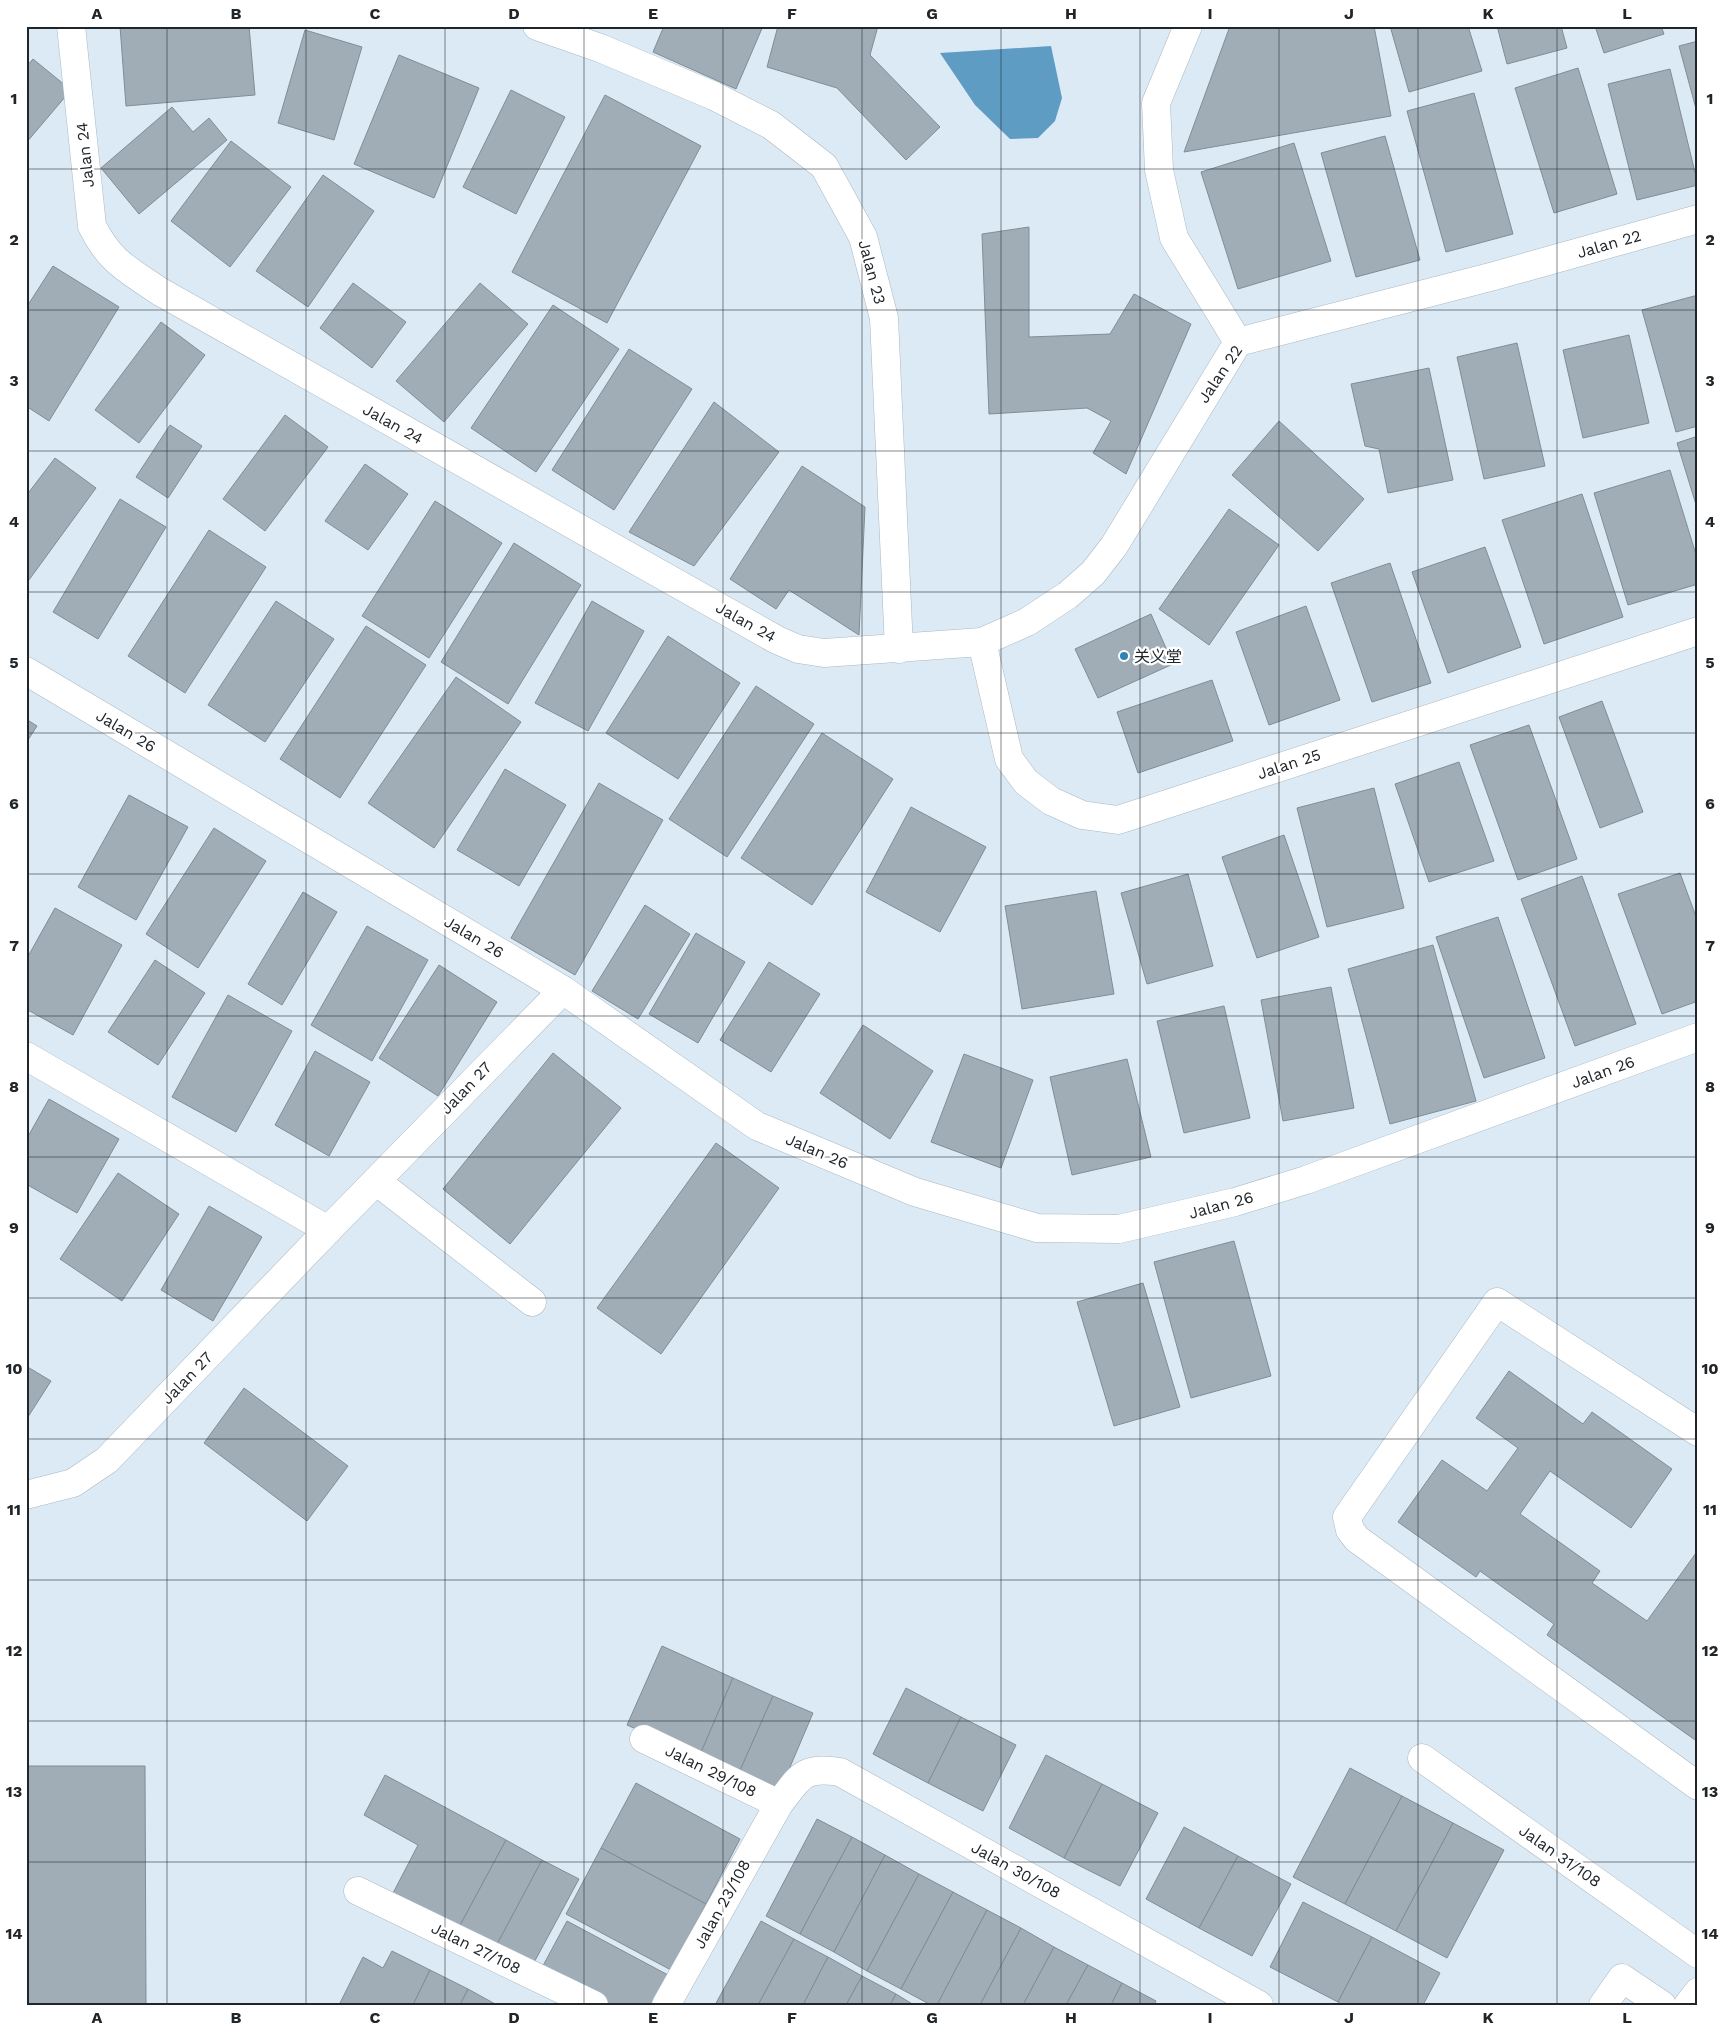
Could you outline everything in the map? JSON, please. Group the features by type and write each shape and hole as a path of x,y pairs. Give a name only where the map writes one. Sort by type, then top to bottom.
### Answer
{"street":[{"name":"Jalan 24","path":"71,26 92,226 103,247 118,263 159,291 777,640 798,649 824,653 899,649"},
{"name":"Jalan 23","path":"537,26 600,48 714,96 771,125 824,166 863,237 884,318 899,649"},
{"path":"1188,26 1156,103 1158,170 1174,238 1238,342"},
{"name":"Jalan 22","path":"899,649 982,642 1027,622 1068,595 1093,574 1114,546 1238,342 1494,276 1698,219"},
{"name":"Jalan 25","path":"982,642 1009,759 1026,782 1051,801 1082,815 1118,820 1698,631"},
{"name":"Jalan 26","path":"26,671 563,990 757,1126 915,1192 1037,1228 1119,1229 1235,1202 1306,1180 1698,1037"},
{"name":"Jalan 27","path":"26,1495 72,1483 107,1460 328,1230 563,990"},
{"path":"26,1056 328,1230"},
{"path":"376,1181 532,1302"},
{"path":"1698,1432 1497,1302 1347,1517 1350,1530 1357,1539 1698,1786"},
{"name":"Jalan 29/108","path":"644,1739 779,1804"},
{"name":"Jalan 31/108","path":"1422,1758 1698,1954"},
{"name":"Jalan 30/108","path":"779,1804 801,1776 820,1768 840,1772 1259,2005"},
{"name":"Jalan 23/108","path":"670,2003 779,1804"},
{"name":"Jalan 27/108","path":"358,1891 594,2005"},
{"path":"1603,2005 1622,1978 1662,2005"},
{"path":"1688,2005 1698,1992"}],"water":[{"path":"1051,46 1062,98 1055,121 1038,138 1010,139 975,105 940,53"}],"building":[{"path":"120,26 249,26 255,95 126,106"},
{"path":"664,26 763,26 736,89 653,52"},
{"path":"778,26 878,26 870,55 940,127 906,160 837,88 767,67"},
{"path":"1230,26 1374,26 1391,116 1184,152"},
{"path":"1390,26 1468,26 1482,71 1409,92"},
{"path":"1497,26 1561,26 1567,48 1507,64"},
{"path":"1595,26 1661,26 1664,34 1604,53"},
{"path":"305,30 362,47 334,140 278,123"},
{"path":"1698,41 1698,116 1679,46"},
{"path":"399,55 479,88 434,198 354,164"},
{"path":"33,59 71,90 26,143 26,67"},
{"path":"1578,68 1617,194 1554,213 1515,88"},
{"path":"1670,69 1698,185 1637,200 1608,84"},
{"path":"511,90 565,117 516,214 463,187"},
{"path":"1474,93 1513,234 1446,252 1407,111"},
{"path":"605,95 701,146 607,323 512,272"},
{"path":"172,107 193,132 209,118 227,140 139,214 101,168"},
{"path":"1385,136 1420,260 1356,277 1321,153"},
{"path":"231,141 291,187 230,267 171,221"},
{"path":"1294,143 1331,261 1238,289 1201,172"},
{"path":"323,175 374,211 308,307 256,271"},
{"path":"1029,227 1029,337 1110,334 1134,294 1191,324 1126,474 1093,453 1111,421 1087,408 989,414 982,234"},
{"path":"53,266 119,307 49,421 26,406 26,308"},
{"path":"353,283 406,322 372,368 320,328"},
{"path":"480,283 528,324 444,422 396,381"},
{"path":"1698,295 1698,426 1676,432 1642,310"},
{"path":"553,305 619,349 536,472 471,428"},
{"path":"161,322 205,355 139,443 95,410"},
{"path":"1629,335 1649,423 1583,438 1563,350"},
{"path":"1517,343 1545,466 1484,479 1457,357"},
{"path":"629,349 692,389 614,510 552,470"},
{"path":"1429,368 1453,480 1388,493 1379,449 1365,446 1351,384"},
{"path":"714,402 779,452 694,566 629,532"},
{"path":"285,415 328,447 265,531 223,499"},
{"path":"1279,421 1364,499 1318,551 1232,475"},
{"path":"170,425 202,446 168,498 136,477"},
{"path":"1698,436 1698,511 1677,443"},
{"path":"55,458 96,488 26,584 26,496"},
{"path":"365,464 408,494 368,550 325,521"},
{"path":"802,466 865,507 859,635 789,590 776,609 730,579"},
{"path":"1670,470 1698,561 1698,584 1628,605 1594,493"},
{"path":"1582,494 1623,617 1544,644 1502,520"},
{"path":"120,499 166,527 98,639 53,612"},
{"path":"435,501 502,543 429,658 362,616"},
{"path":"1229,509 1279,545 1209,645 1159,609"},
{"path":"209,530 266,567 185,693 128,656"},
{"path":"514,543 581,585 508,704 441,662"},
{"path":"1485,547 1521,647 1448,673 1412,572"},
{"path":"1390,563 1431,683 1372,702 1331,583"},
{"path":"276,601 334,639 265,742 208,705"},
{"path":"592,601 644,631 588,731 535,703"},
{"path":"1306,606 1340,700 1269,725 1236,632"},
{"name":"关义堂","path":"1151,614 1173,664 1098,698 1075,649"},
{"path":"366,626 426,665 340,798 280,759"},
{"path":"668,636 740,683 678,779 606,733"},
{"path":"456,677 521,722 434,848 368,803"},
{"path":"1212,680 1233,741 1138,773 1117,712"},
{"path":"756,686 814,724 727,857 669,819"},
{"path":"1602,701 1643,812 1600,828 1559,717"},
{"path":"26,719 37,726 26,743"},
{"path":"1529,725 1577,859 1518,880 1470,745"},
{"path":"822,733 893,779 812,905 741,858"},
{"path":"1459,762 1494,861 1429,882 1395,784"},
{"path":"505,769 566,805 519,886 457,850"},
{"path":"599,783 663,820 575,975 511,938"},
{"path":"1374,788 1404,908 1327,927 1297,808"},
{"path":"129,795 188,827 136,920 78,887"},
{"path":"911,807 986,847 940,932 866,892"},
{"path":"214,828 266,861 198,968 146,934"},
{"path":"1284,835 1319,937 1257,958 1222,857"},
{"path":"1680,873 1698,922 1698,1001 1662,1014 1618,894"},
{"path":"1188,874 1213,966 1147,984 1121,893"},
{"path":"1582,876 1636,1024 1575,1046 1521,899"},
{"path":"1096,891 1114,994 1022,1009 1005,906"},
{"path":"303,892 337,912 282,1005 248,984"},
{"path":"645,905 690,934 638,1019 592,991"},
{"path":"55,908 122,945 73,1035 26,1009 26,960"},
{"path":"1498,917 1545,1058 1484,1078 1436,937"},
{"path":"367,926 428,960 372,1061 311,1025"},
{"path":"696,933 745,962 698,1043 649,1014"},
{"path":"1433,945 1476,1101 1390,1124 1348,969"},
{"path":"155,960 205,993 158,1065 108,1032"},
{"path":"769,962 820,994 771,1072 720,1040"},
{"path":"439,965 497,1002 438,1096 379,1058"},
{"path":"1331,987 1354,1108 1283,1121 1261,1000"},
{"path":"228,995 292,1031 236,1132 172,1097"},
{"path":"1224,1006 1250,1118 1184,1133 1157,1021"},
{"path":"863,1025 933,1071 890,1139 820,1093"},
{"path":"315,1051 370,1082 329,1156 275,1125"},
{"path":"553,1053 621,1108 510,1244 443,1189"},
{"path":"964,1054 1033,1080 1001,1168 931,1142"},
{"path":"1127,1059 1151,1157 1072,1175 1050,1077"},
{"path":"49,1099 119,1139 77,1213 26,1184 26,1140"},
{"path":"716,1143 779,1188 661,1354 597,1308"},
{"path":"118,1173 179,1214 122,1301 60,1259"},
{"path":"209,1206 262,1237 213,1321 161,1290"},
{"path":"1234,1241 1271,1376 1191,1398 1154,1262"},
{"path":"1143,1283 1180,1407 1114,1426 1077,1302"},
{"path":"26,1366 51,1381 26,1420"},
{"path":"1509,1371 1583,1424 1592,1412 1672,1469 1631,1528 1550,1471 1520,1514 1600,1571 1592,1583 1647,1621 1696,1553 1698,1554 1698,1742 1547,1635 1554,1624 1480,1571 1476,1577 1398,1522 1442,1460 1487,1491 1518,1448 1476,1418"},
{"path":"244,1388 348,1466 307,1521 204,1443"},
{"path":"662,1646 733,1678 699,1757 627,1725"},
{"path":"733,1678 773,1696 738,1775 699,1757"},
{"path":"906,1688 961,1717 928,1783 873,1754"},
{"path":"773,1696 813,1713 779,1793 738,1775"},
{"path":"961,1717 1016,1745 983,1811 928,1783"},
{"path":"1046,1755 1102,1784 1064,1858 1009,1828"},
{"path":"26,1766 145,1766 146,2005 26,2005"},
{"path":"1350,1768 1402,1796 1345,1904 1293,1877"},
{"path":"385,1775 506,1840 457,1931 392,1895 418,1845 364,1815"},
{"path":"636,1783 740,1839 706,1904 601,1848"},
{"path":"1102,1784 1158,1813 1120,1886 1064,1858"},
{"path":"1402,1796 1453,1823 1396,1931 1345,1904"},
{"path":"817,1819 852,1837 800,1934 766,1916"},
{"path":"1453,1823 1504,1850 1447,1958 1396,1931"},
{"path":"1184,1827 1238,1856 1199,1928 1146,1899"},
{"path":"852,1837 885,1855 834,1952 800,1934"},
{"path":"506,1840 542,1860 494,1950 457,1931"},
{"path":"601,1848 706,1904 671,1970 566,1914"},
{"path":"885,1855 919,1874 867,1971 834,1952"},
{"path":"1238,1856 1291,1884 1252,1956 1199,1928"},
{"path":"542,1860 579,1879 530,1970 494,1950"},
{"path":"919,1874 953,1892 901,1989 867,1971"},
{"path":"953,1892 987,1910 937,2005 931,2005 901,1989"},
{"path":"1303,1902 1372,1937 1338,2002 1270,1967"},
{"path":"987,1910 1021,1928 980,2005 937,2005"},
{"path":"567,1921 668,1975 652,2005 562,2005 531,1988"},
{"path":"761,1921 794,1939 758,2005 715,2005"},
{"path":"1021,1928 1054,1947 1023,2005 980,2005"},
{"path":"1372,1937 1440,1973 1423,2005 1343,2005 1338,2002"},
{"path":"794,1939 828,1957 803,2005 758,2005"},
{"path":"1054,1947 1088,1965 1066,2005 1023,2005"},
{"path":"392,1951 430,1970 413,2005 339,2005 363,1957 383,1968"},
{"path":"828,1957 862,1976 846,2005 803,2005"},
{"path":"1088,1965 1122,1983 1111,2005 1066,2005"},
{"path":"430,1970 468,1989 460,2005 413,2005"},
{"path":"862,1976 896,1994 890,2005 846,2005"},
{"path":"1122,1983 1156,2001 1154,2005 1111,2005"},
{"path":"468,1989 497,2005 460,2005"},
{"path":"896,1994 914,2005 890,2005"}],"place":[{"name":"关义堂","path":"1124,656"}]}
